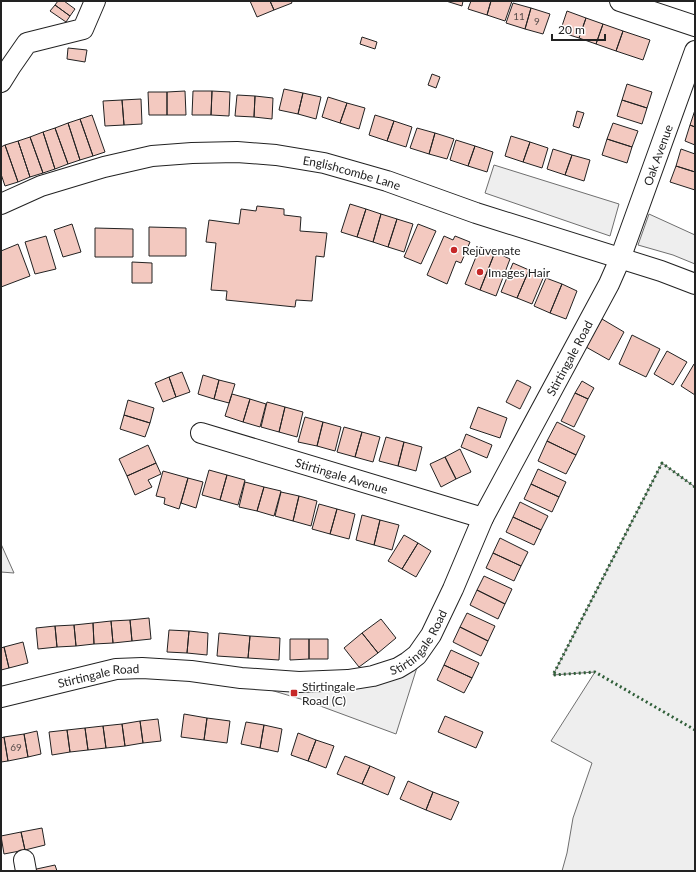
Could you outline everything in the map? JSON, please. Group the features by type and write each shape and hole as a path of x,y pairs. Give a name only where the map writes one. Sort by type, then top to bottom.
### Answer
{"street":[{"path":"4,69 27,43 83,29 95,1"},
{"path":"620,1 695,26"},
{"name":"Oak Avenue","path":"620,259 695,51"},
{"name":"Englishcombe Lane","path":"1,204 41,186 104,167 152,156 238,152 276,154 324,163 387,181 476,214 661,271 695,284"},
{"name":"Stirtingale Road","path":"1,697 116,669 142,668 191,671 241,678 299,682 348,680 388,672 398,668 417,655 431,635 453,589 483,518 609,284 620,259"},
{"name":"Stirtingale Avenue","path":"201,433 483,518"}],"shaded area":[{"path":"494,165 619,204 610,236 485,193"},
{"path":"649,214 695,235 695,264 673,255 638,245"},
{"path":"662,463 695,487 695,871 562,871 567,853 573,818 592,763 551,741 595,672 553,675"},
{"path":"1,544 14,573 1,572"},
{"path":"419,661 396,734 304,700 247,683 296,688"}],"building":[{"path":"58,1 64,1 75,9 70,16 55,5"},
{"path":"250,1 270,1 274,10 257,17"},
{"path":"270,1 291,1 292,3 274,10"},
{"path":"446,1 463,1 462,6"},
{"path":"471,1 491,1 487,15 468,9"},
{"path":"491,1 512,1 505,21 487,15"},
{"path":"513,3 531,8 525,29 506,23"},
{"path":"55,5 70,16 66,22 50,11"},
{"path":"531,8 550,14 543,34 525,29"},
{"path":"567,11 586,18 579,38 560,32"},
{"path":"586,18 603,24 596,44 579,38"},
{"path":"603,24 623,31 616,51 596,44"},
{"path":"623,31 650,40 643,60 616,51"},
{"path":"362,37 377,42 375,49 360,44"},
{"path":"68,48 87,50 85,62 67,59"},
{"path":"432,74 440,77 436,88 428,85"},
{"path":"627,84 652,92 647,108 622,100"},
{"path":"284,89 303,93 298,114 279,110"},
{"path":"185,91 186,115 167,115 167,92"},
{"path":"193,91 212,91 211,115 192,115"},
{"path":"212,91 230,92 229,116 211,115"},
{"path":"148,92 167,92 167,115 149,115"},
{"path":"303,93 321,97 316,119 298,114"},
{"path":"237,95 255,96 254,117 235,116"},
{"path":"255,96 273,98 272,119 254,117"},
{"path":"328,97 347,103 340,123 322,117"},
{"path":"141,99 142,124 124,125 122,100"},
{"path":"122,100 124,125 105,126 103,101"},
{"path":"622,100 647,108 642,124 617,116"},
{"path":"347,103 365,108 359,129 340,123"},
{"path":"695,110 695,127 690,125"},
{"path":"577,111 584,113 579,128 573,126"},
{"path":"92,115 105,152 93,156 80,119"},
{"path":"375,115 394,121 387,141 369,135"},
{"path":"80,119 93,156 80,160 68,123"},
{"path":"394,121 412,127 406,147 387,141"},
{"path":"68,123 80,160 68,164 55,128"},
{"path":"613,123 638,131 632,147 607,139"},
{"path":"690,125 695,127 695,145 685,141"},
{"path":"55,128 68,164 55,169 43,132"},
{"path":"417,128 435,133 429,154 410,148"},
{"path":"43,132 55,169 43,173 30,137"},
{"path":"435,133 454,139 447,159 429,154"},
{"path":"511,136 530,142 523,162 505,156"},
{"path":"30,137 43,173 30,177 18,141"},
{"path":"607,139 632,147 627,163 602,155"},
{"path":"456,140 475,146 468,166 450,160"},
{"path":"18,141 30,177 18,182 5,145"},
{"path":"530,142 548,148 542,168 523,162"},
{"path":"5,145 18,182 5,186 1,174 1,147"},
{"path":"475,146 493,152 487,172 468,166"},
{"path":"553,149 572,155 565,175 547,169"},
{"path":"681,149 695,154 695,172 676,166"},
{"path":"572,155 590,160 584,181 565,175"},
{"path":"676,166 695,172 695,190 670,182"},
{"path":"350,204 366,209 357,237 341,232"},
{"path":"257,206 284,209 284,215 301,217 300,231 327,233 324,257 316,256 312,301 296,300 295,307 226,300 227,291 211,290 216,243 206,242 209,220 239,224 241,209 256,211"},
{"path":"366,209 381,214 373,242 357,237"},
{"path":"381,214 397,219 388,247 373,242"},
{"path":"397,219 413,224 404,252 388,247"},
{"path":"72,224 81,252 63,257 54,230"},
{"path":"418,224 436,231 421,264 404,257"},
{"path":"149,227 186,228 186,256 149,256"},
{"path":"95,228 133,229 133,257 95,257"},
{"path":"46,236 56,269 35,274 25,242"},
{"path":"444,236 453,240 455,236 470,242 461,263 456,261 447,284 427,275"},
{"path":"18,244 30,276 1,287 1,251"},
{"path":"480,247 495,252 480,290 465,284"},
{"path":"495,252 510,259 496,296 480,290"},
{"path":"132,262 152,263 152,283 132,283"},
{"path":"513,263 529,270 517,298 501,292"},
{"path":"529,270 544,276 532,304 517,298"},
{"path":"546,278 562,284 550,313 534,306"},
{"path":"562,284 577,291 566,319 550,313"},
{"path":"602,319 624,332 609,360 586,347"},
{"path":"632,335 660,349 646,377 619,364"},
{"path":"667,351 687,362 673,385 654,374"},
{"path":"695,364 695,395 681,386"},
{"path":"182,372 190,392 176,397 169,377"},
{"path":"203,375 219,380 214,399 198,394"},
{"path":"169,377 176,397 163,402 155,383"},
{"path":"219,380 235,384 229,403 214,399"},
{"path":"517,380 531,387 520,409 506,402"},
{"path":"582,381 594,388 588,399 575,393"},
{"path":"575,393 588,399 574,427 561,421"},
{"path":"232,394 250,399 243,422 225,416"},
{"path":"250,399 266,404 260,427 243,422"},
{"path":"128,400 154,408 150,423 124,415"},
{"path":"267,402 285,407 279,432 261,427"},
{"path":"285,407 303,412 297,437 279,432"},
{"path":"478,407 507,418 500,438 470,428"},
{"path":"124,415 150,423 145,437 120,429"},
{"path":"305,417 323,422 317,446 298,442"},
{"path":"323,422 341,427 335,451 317,446"},
{"path":"557,422 585,436 576,455 547,441"},
{"path":"344,427 362,432 355,457 337,452"},
{"path":"362,432 380,437 373,462 355,457"},
{"path":"466,434 492,445 487,458 461,447"},
{"path":"386,437 404,442 398,466 379,461"},
{"path":"547,441 576,455 566,474 538,461"},
{"path":"404,442 422,447 416,471 398,466"},
{"path":"148,445 156,463 127,476 119,459"},
{"path":"460,449 471,472 456,479 445,457"},
{"path":"445,457 456,479 441,487 430,464"},
{"path":"156,463 161,474 148,480 152,487 135,495 127,476"},
{"path":"538,469 566,482 559,497 531,484"},
{"path":"209,470 227,475 220,500 202,495"},
{"path":"163,471 188,478 179,509 164,504 165,498 156,496"},
{"path":"227,475 245,480 238,505 220,500"},
{"path":"188,478 203,482 196,508 181,503"},
{"path":"245,482 264,487 257,511 239,507"},
{"path":"531,484 559,497 552,512 524,499"},
{"path":"264,487 281,491 274,516 257,511"},
{"path":"281,492 299,496 293,521 275,516"},
{"path":"299,496 317,501 311,526 293,521"},
{"path":"520,502 548,516 541,530 513,517"},
{"path":"319,504 337,509 330,534 312,529"},
{"path":"337,509 355,514 349,539 330,534"},
{"path":"362,515 380,520 374,545 356,540"},
{"path":"513,517 541,530 534,545 506,532"},
{"path":"380,520 399,525 392,550 374,545"},
{"path":"404,535 418,543 402,569 388,561"},
{"path":"500,538 528,552 521,566 493,553"},
{"path":"418,543 431,551 416,577 402,569"},
{"path":"493,553 521,566 514,581 486,568"},
{"path":"484,576 512,589 505,604 477,590"},
{"path":"477,590 505,604 498,619 470,605"},
{"path":"467,613 495,626 488,641 460,627"},
{"path":"149,618 151,639 132,641 130,620"},
{"path":"381,619 396,638 378,653 362,633"},
{"path":"130,620 132,641 113,643 111,621"},
{"path":"111,621 113,643 94,644 93,623"},
{"path":"93,623 94,644 76,646 74,625"},
{"path":"74,625 76,646 57,647 55,626"},
{"path":"55,626 57,647 38,649 36,628"},
{"path":"460,627 488,641 481,656 453,642"},
{"path":"169,630 189,631 187,653 167,652"},
{"path":"189,631 208,633 207,655 187,653"},
{"path":"219,633 250,636 248,658 217,656"},
{"path":"362,633 378,653 359,667 344,648"},
{"path":"250,636 280,638 279,660 248,658"},
{"path":"290,639 309,639 309,659 290,660"},
{"path":"309,639 328,639 328,659 309,659"},
{"path":"23,642 28,663 9,668 4,647"},
{"path":"4,647 9,668 1,670 1,648"},
{"path":"451,650 479,663 472,678 444,665"},
{"path":"444,665 472,678 464,693 437,680"},
{"path":"184,714 207,718 204,740 181,737"},
{"path":"445,716 483,732 476,748 438,732"},
{"path":"207,718 230,721 227,743 204,740"},
{"path":"158,719 161,741 143,743 140,721"},
{"path":"140,721 143,743 125,746 122,724"},
{"path":"246,722 264,725 260,748 241,744"},
{"path":"122,724 125,746 106,748 103,726"},
{"path":"264,725 282,729 278,752 260,748"},
{"path":"103,726 106,748 88,750 85,728"},
{"path":"85,728 88,750 70,752 67,730"},
{"path":"67,730 70,752 52,755 49,732"},
{"path":"37,731 41,754 28,757 24,734"},
{"path":"298,733 316,740 308,761 291,755"},
{"path":"24,734 28,757 8,761 4,737"},
{"path":"4,737 8,761 1,762 1,738"},
{"path":"316,740 334,746 326,768 308,761"},
{"path":"345,756 370,766 362,784 337,774"},
{"path":"370,766 395,777 388,795 362,784"},
{"path":"408,781 433,792 426,810 400,799"},
{"path":"433,792 459,802 451,820 426,810"},
{"path":"42,828 45,845 25,850 21,832"},
{"path":"21,832 25,850 4,854 1,836"},
{"path":"55,865 57,871 32,871 32,870"}],"hedge":[{"path":"695,487 662,463 553,675 595,672 695,730"}],"place":[{"name":"Rejuvenate","path":"454,250"},
{"name":"Images Hair","path":"480,272"},
{"name":"Stirtingale Road (C)","path":"294,693"}]}
